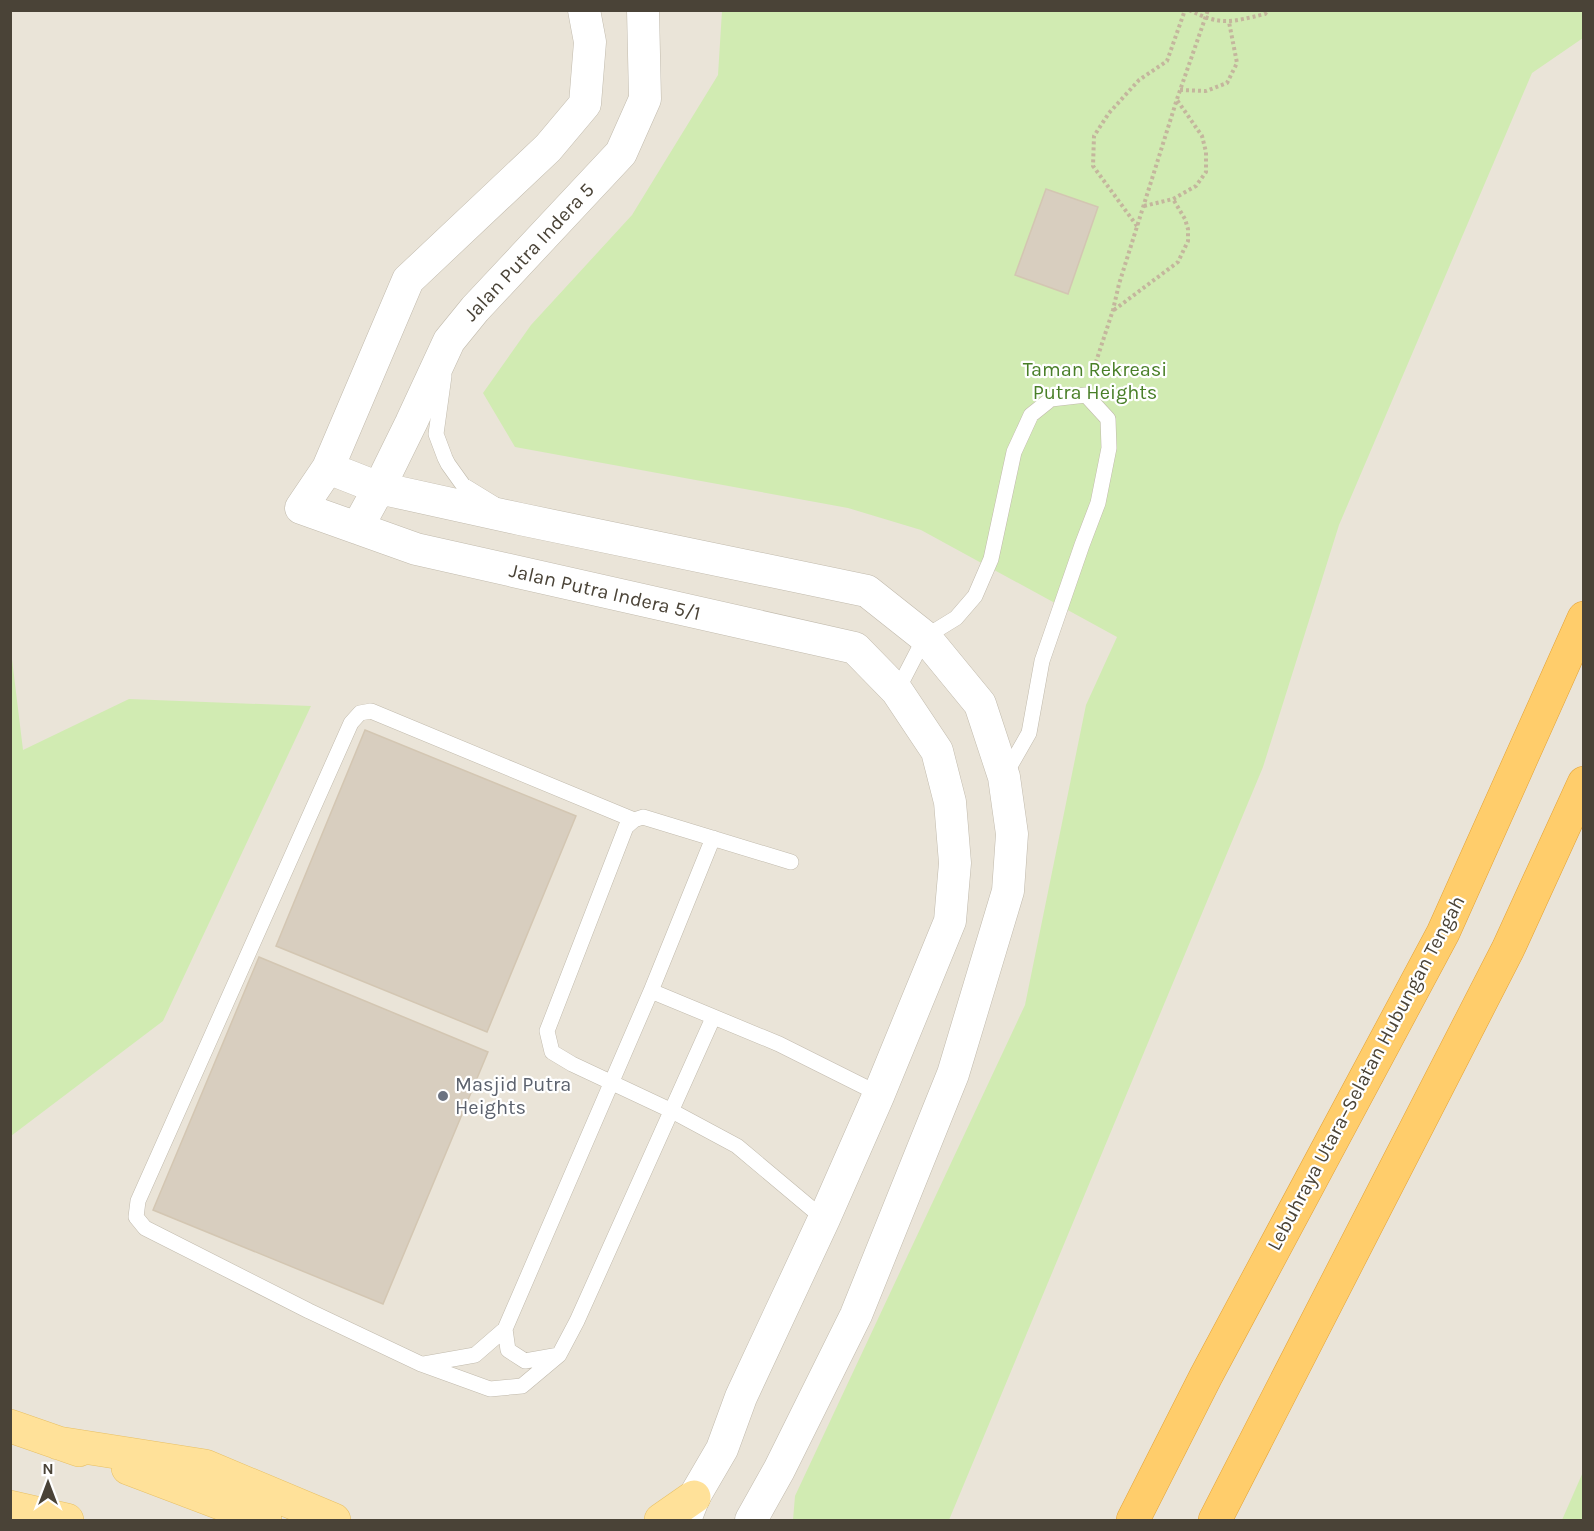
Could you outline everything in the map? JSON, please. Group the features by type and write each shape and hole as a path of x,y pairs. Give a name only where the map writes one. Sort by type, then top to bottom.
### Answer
{"highway":[{"name":"Lebuhraya Utara–Selatan Hubungan Tengah","path":"1133,1521 1206,1376 1443,933 1584,618"},
{"path":"1215,1521 1508,949 1584,783"}],"main road":[{"path":"10,1426 137,1471 265,1521"},
{"path":"58,1443 205,1466 334,1521"},
{"path":"10,1507 67,1521"},
{"path":"661,1521 690,1509"}],"street":[{"path":"584,10 590,42 585,104 548,148 408,279 328,468 379,488 867,591 925,637 980,704 1004,777 1012,834 1008,891 953,1074 856,1315 751,1521"},
{"name":"Jalan Putra Indera 5","path":"357,528 379,488 449,341 475,309 621,153 645,99 643,10"},
{"name":"Jalan Putra Indera 5/1","path":"328,468 301,508 416,549 855,648 897,691 937,751 950,802 955,863 950,921 879,1094 824,1219 741,1397 722,1449 690,1509"}],"lane":[{"path":"449,341 435,434 448,464 463,485 520,519"},
{"path":"897,691 925,637 956,618 975,596 991,559 1014,452 1031,415 1051,399 1086,395 1108,418 1109,448 1098,503 1042,661 1029,733 1004,777"},
{"path":"634,820 371,711 360,713 351,723 138,1201 136,1217 145,1228 309,1311 421,1364 490,1389 522,1386 559,1355 577,1321 713,1018"},
{"path":"791,862 644,817 634,820 626,827 547,1031 552,1052 737,1146 824,1219"},
{"path":"421,1364 475,1355 505,1329 651,991 713,838"},
{"path":"651,991 779,1044 879,1094"},
{"path":"505,1329 508,1350 525,1361 559,1355"}],"path":[{"path":"1137,226 1094,166 1094,136 1109,113 1139,80 1167,61 1187,10 1205,18 1229,22 1267,12"},
{"path":"1086,395 1176,99 1208,10"},
{"path":"1258,10 1267,12"},
{"path":"1180,90 1206,91 1227,82 1237,63 1229,22"},
{"path":"1143,206 1173,199 1196,186 1206,172 1206,152 1202,136 1176,99"},
{"path":"1113,310 1178,262 1188,241 1188,229 1173,199"}],"shaded area":[{"path":"11,11 1583,11 1583,1520 11,1520"}],"green space":[{"name":"Taman Rekreasi Putra Heights","path":"722,11 1583,11 1583,38 1532,73 1339,525 1263,767 949,1520 793,1520 795,1496 1025,1005 1086,705 1117,637 921,530 848,508 515,447 483,393 531,325 632,215 718,75"},
{"path":"11,651 23,750 129,699 311,706 163,1021 11,1136"},
{"path":"1583,1472 1583,1520 1562,1520"}],"building":[{"path":"1046,189 1098,207 1068,294 1015,275"},
{"path":"365,730 576,816 487,1032 276,946"},
{"path":"259,957 488,1052 383,1304 153,1210"}],"place":[{"name":"Masjid Putra Heights","path":"443,1096"}]}
